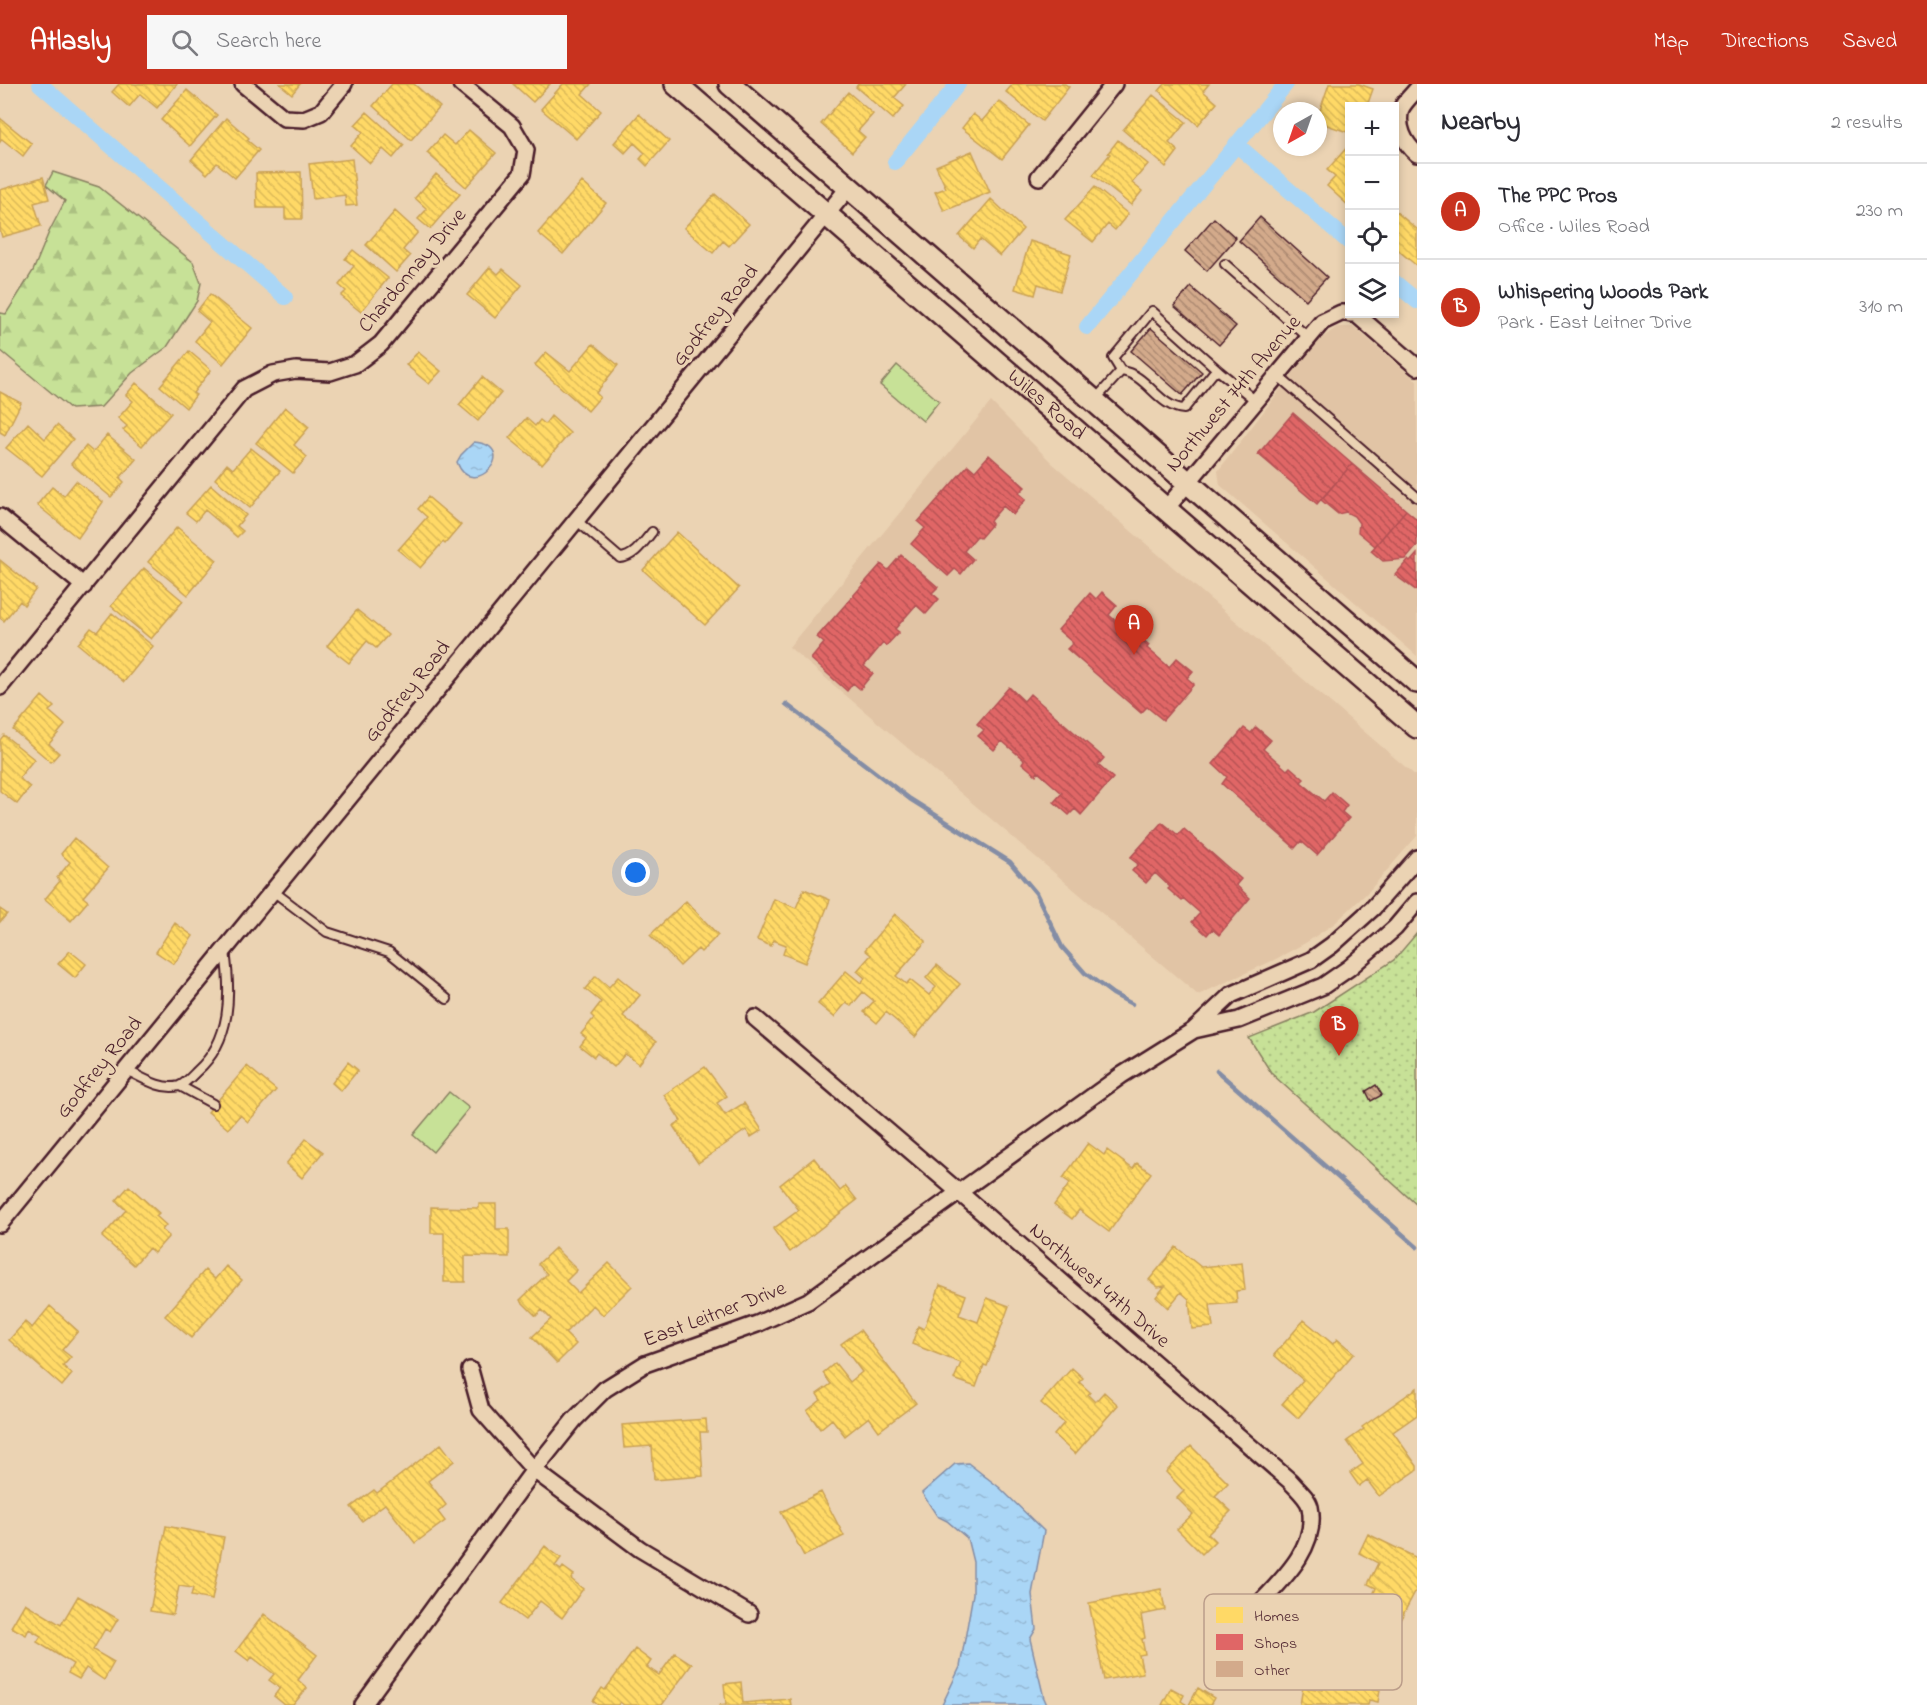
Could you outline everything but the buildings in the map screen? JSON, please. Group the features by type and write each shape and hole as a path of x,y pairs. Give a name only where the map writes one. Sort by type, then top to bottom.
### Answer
{"main road":[{"name":"Wiles Road","path":"676,84 1417,728"},
{"name":"Wiles Road","path":"730,84 1417,682"}],"street":[{"path":"243,84 284,118 304,119 321,112 344,84"},
{"name":"Chardonnay Drive","path":"0,687 244,389 273,374 296,370 330,372 355,364 381,344 522,174 526,150 512,126 461,84"},
{"path":"1039,177 1114,84"},
{"path":"1417,89 1402,108 1400,128 1408,147 1417,154"},
{"name":"Godfrey Road","path":"0,1224 849,187"},
{"name":"Northwest 74th Avenue","path":"1165,510 1322,321 1345,314"},
{"path":"1361,318 1417,367"},
{"path":"0,517 84,586"},
{"name":"East Leitner Drive","path":"363,1705 534,1470 574,1420 605,1389 645,1364 757,1324 808,1301 1122,1075 1194,1030 1231,995 1311,960 1332,945 1373,908 1417,858"},
{"name":"East Leitner Drive","path":"1194,1030 1239,1020 1323,986 1395,928 1417,902"},
{"path":"1332,945 1348,968"},
{"name":"Northwest 47th Drive","path":"755,1018 960,1193 1290,1481 1310,1505 1310,1533 1300,1557 1267,1594"},
{"path":"470,1370 481,1410 534,1470 640,1549 749,1614"}],"lane":[{"path":"1225,264 1309,338"},
{"path":"1121,371 1113,358 1152,311 1256,401"},
{"path":"1094,401 1121,371"},
{"path":"1121,371 1133,372 1172,408 1184,409 1213,373 1219,371"},
{"path":"1277,375 1417,498"},
{"path":"576,520 620,558 629,556 638,549 652,532"},
{"path":"273,891 327,932 389,952 447,999"},
{"path":"180,1086 203,1066 226,1026 228,979 225,950"},
{"path":"126,1070 154,1083 180,1086 213,1104"}],"shaded area":[{"path":"1337,327 1354,327 1417,381 1417,656 1220,485 1218,471 1317,342"},
{"path":"991,402 1052,463 1417,777 1417,836 1369,891 1335,923 1307,942 1198,995 789,647"}],"green space":[{"path":"53,172 99,187 193,262 201,283 197,301 167,347 132,373 101,407 71,409 0,350 0,313 6,314 33,271 65,201 46,185"},
{"path":"897,365 939,401 923,421 880,385"},
{"path":"1417,933 1417,1205 1272,1074 1249,1038 1314,1012 1394,960"},
{"path":"449,1092 469,1108 433,1152 413,1135"}],"water":[{"path":"474,442 488,446 494,453 494,461 490,469 482,475 473,477 464,473 457,462"},
{"path":"968,1463 1000,1488 1044,1531 1032,1594 1036,1629 1030,1639 1047,1705 942,1705 960,1667 973,1594 973,1562 967,1538 947,1521 937,1516 922,1493 955,1464"}],"waterway":[{"path":"40,84 285,297"},
{"path":"895,162 958,84"},
{"path":"1087,327 1286,84"},
{"path":"1236,144 1345,239"},
{"path":"1399,286 1417,301"},
{"path":"786,704 910,799 1010,862 1036,893 1062,947 1085,973 1113,994 1132,1004"},
{"path":"1217,1071 1417,1247"}],"place":[{"name":"The PPC Pros","path":"1134,655"},
{"name":"Whispering Woods Park","path":"1339,1056"}]}
